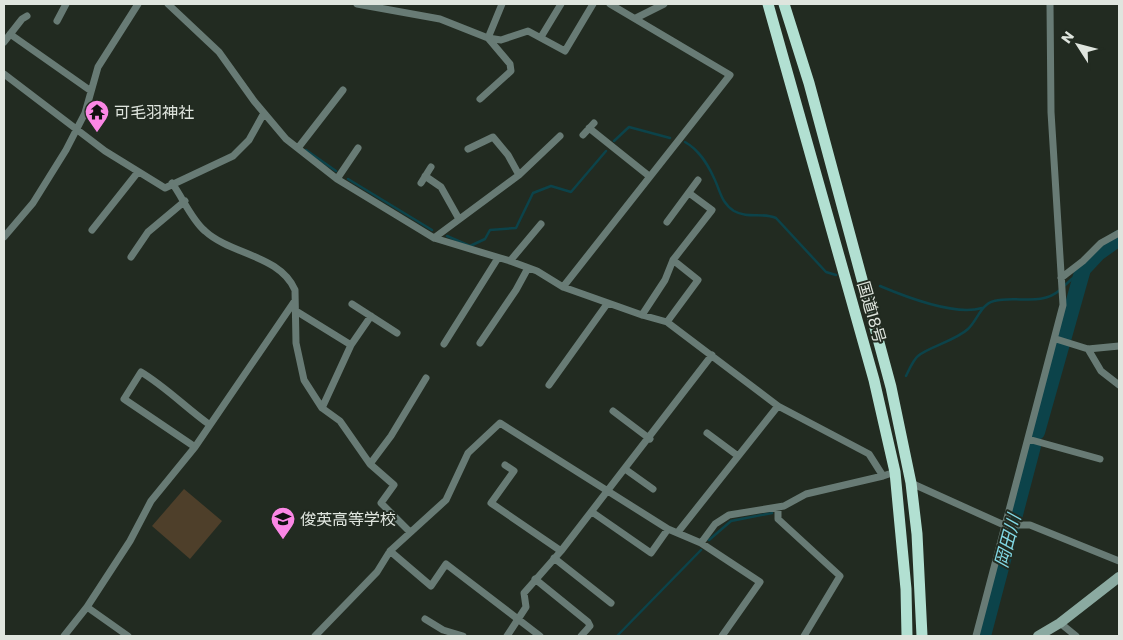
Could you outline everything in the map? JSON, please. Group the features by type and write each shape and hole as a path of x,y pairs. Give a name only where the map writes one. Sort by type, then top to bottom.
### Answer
{"highway":[{"name":"国道18号","path":"768,4 874,380 895,472 906,589 907,636"},
{"name":"国道18号","path":"784,4 809,83 892,387 911,483 917,534 922,636"}],"main road":[{"path":"1038,636 1060,624 1119,577"}],"street":[{"path":"57,21 66,4"},
{"path":"4,237 33,203 77,130 98,67 138,4"},
{"path":"168,4 218,52 286,139 337,179 434,238 510,261 528,268 563,288 642,316 666,322 778,406 870,454 882,476"},
{"path":"357,4 440,19 488,38 501,40 528,31 565,51 592,4"},
{"path":"488,38 502,4"},
{"path":"541,37 561,4"},
{"path":"563,288 730,75 610,4"},
{"path":"636,18 664,4"},
{"path":"976,636 1010,524 1028,439 1060,340 1063,305 1051,112 1050,4"},
{"path":"27,16 22,19 6,38 91,91"},
{"path":"480,99 511,71 510,64 488,38"},
{"path":"4,74 77,130 165,188 172,183 233,156 249,140 264,113"},
{"path":"298,148 343,90"},
{"path":"584,135 592,126 649,176"},
{"path":"434,238 519,175 560,136"},
{"path":"468,149 493,138 508,155 519,175"},
{"path":"337,179 358,148"},
{"path":"421,183 431,167"},
{"path":"92,230 138,172"},
{"path":"425,176 441,187 459,220"},
{"path":"667,222 698,180"},
{"path":"172,183 205,231 223,242 276,267 292,283 295,290 296,343 302,375 322,408 340,421 370,464 394,485 381,504 410,532"},
{"path":"642,316 665,280 673,260 712,210 689,192"},
{"path":"131,257 148,232 185,200"},
{"path":"510,261 541,224"},
{"path":"1062,282 1101,243 1119,233"},
{"path":"444,344 498,258"},
{"path":"666,322 698,280 673,260"},
{"path":"480,343 516,290 528,268"},
{"path":"64,636 87,607 130,541 151,501 195,447 294,302"},
{"path":"352,304 397,333"},
{"path":"549,385 607,304"},
{"path":"296,311 351,345"},
{"path":"322,408 351,345 370,316"},
{"path":"1060,340 1088,349 1119,346"},
{"path":"1088,349 1101,371 1119,385"},
{"path":"507,636 520,619 526,607 524,593 592,512 712,355"},
{"path":"195,447 124,399 141,372 161,384 182,405 210,425"},
{"path":"370,464 391,436 426,378"},
{"path":"678,532 778,406"},
{"path":"614,412 650,438"},
{"path":"315,636 377,572 390,551 446,500 468,453 500,423 607,492 668,529 701,543 760,582 722,636"},
{"path":"707,433 738,456"},
{"path":"1028,439 1100,460"},
{"path":"505,466 514,471 491,504 561,551"},
{"path":"625,469 653,489"},
{"path":"701,543 715,524 729,515 784,506 806,494 895,472"},
{"path":"911,483 1010,524 1030,525 1119,561"},
{"path":"778,507 778,519 840,576 804,636"},
{"path":"592,512 651,553 668,529"},
{"path":"390,551 431,586 446,564 540,636"},
{"path":"554,558 611,603"},
{"path":"535,579 588,622 590,626 581,636"},
{"path":"87,607 128,636"},
{"path":"426,618 443,630 462,636"},
{"path":"1060,624 1076,636"}],"shaded area":[{"path":"184,489 222,521 190,559 152,526"}],"waterway":[{"path":"614,141 629,127 670,138"},
{"path":"685,142 705,162 726,204 730,208 744,215 766,215 776,218 826,272 836,275"},
{"path":"306,150 336,171"},
{"path":"447,236 470,246 485,239 490,230 516,228 533,193 551,186 571,192 606,151"},
{"path":"348,179 432,230"},
{"name":"岡田川","path":"1037,432 1083,269 1098,253 1119,238"},
{"path":"1064,286 1083,269"},
{"path":"880,286 931,304 958,309 971,310 982,308"},
{"path":"906,376 918,356 963,333 971,326 982,309 990,303 1003,300 1044,298 1060,290"},
{"name":"岡田川","path":"983,636 1033,446"},
{"path":"709,540 731,521 772,513"},
{"path":"617,636 701,550"}],"place":[{"name":"可毛羽神社","path":"97,133"},
{"name":"俊英高等学校","path":"283,540"}]}
